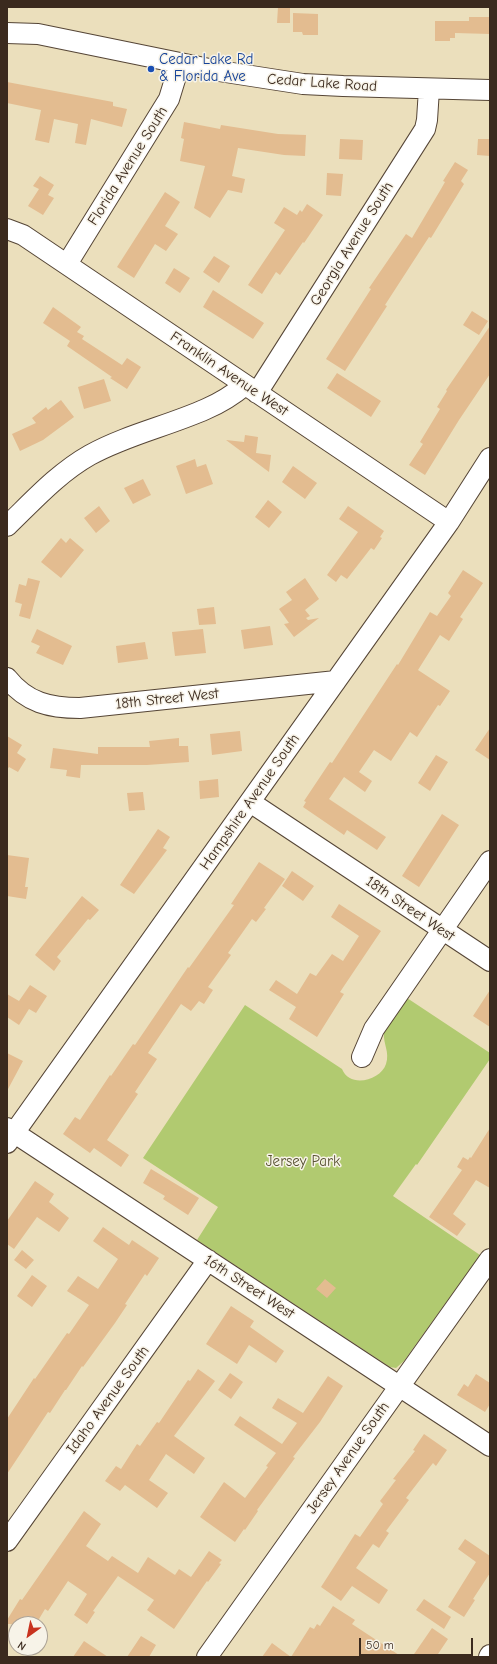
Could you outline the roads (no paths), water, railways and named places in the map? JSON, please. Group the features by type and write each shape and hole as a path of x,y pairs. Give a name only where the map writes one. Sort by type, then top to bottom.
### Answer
{"street":[{"name":"Cedar Lake Road","path":"7,22 38,34 264,79 303,84 490,90"},
{"name":"Cedar Lake Road","path":"7,33 38,34"},
{"name":"Florida Avenue South","path":"67,264 169,99 180,63"},
{"name":"Georgia Avenue South","path":"7,526 68,469 91,455 114,444 208,409 228,398 251,389 425,129 429,89"},
{"name":"Franklin Avenue West","path":"7,229 23,235 67,264 449,522"},
{"name":"Hampshire Avenue South","path":"9,1135 250,802 449,522 490,458"},
{"name":"18th Street West","path":"7,678 14,687 31,699 48,706 62,708 80,708 336,681"},
{"name":"18th Street West","path":"250,802 490,961"},
{"path":"362,1057 374,1029 490,861"},
{"name":"16th Street West","path":"9,1135 208,1260 490,1446"},
{"name":"Jersey Avenue South","path":"207,1657 490,1259"},
{"name":"Idaho Avenue South","path":"7,1540 208,1260"}],"place":[{"name":"Cedar Lake Rd & Florida Ave","path":"151,69"}],"park label":[{"name":"Jersey Park","path":"303,1162"}]}
